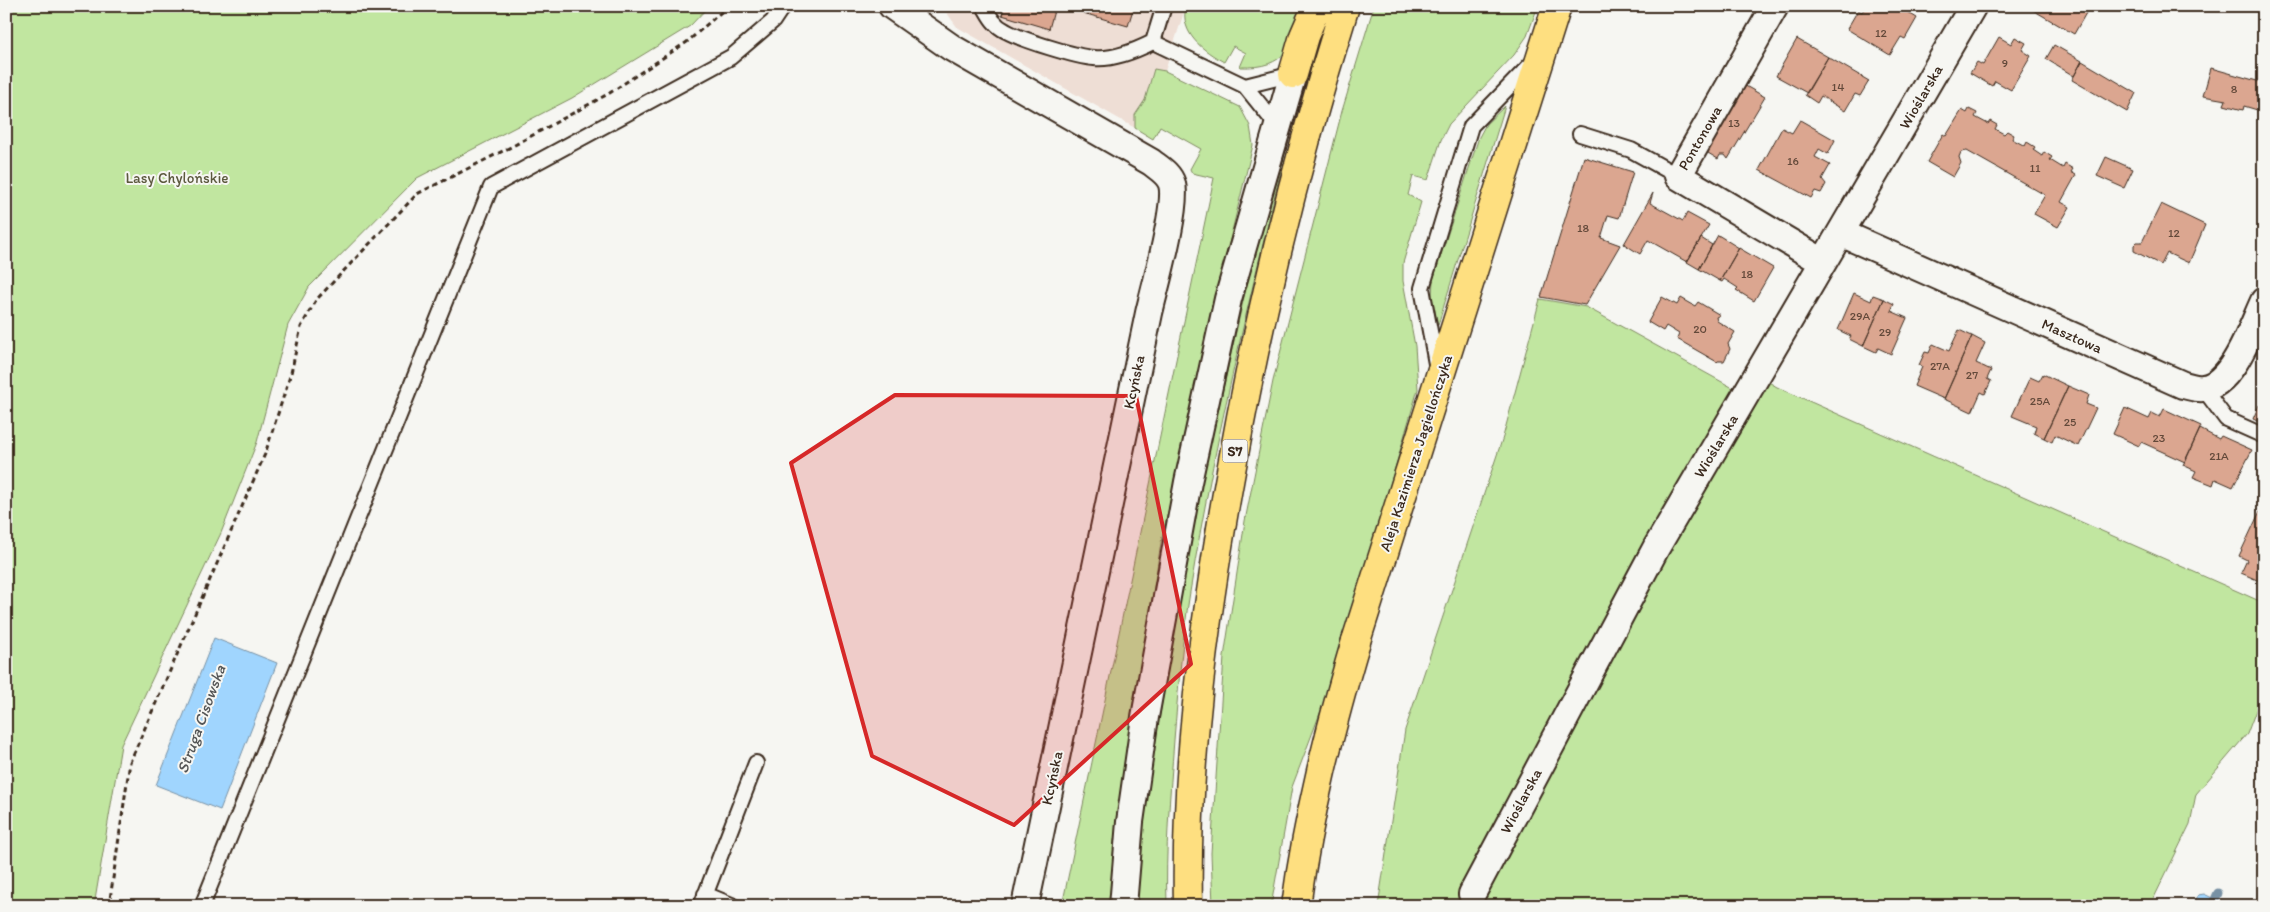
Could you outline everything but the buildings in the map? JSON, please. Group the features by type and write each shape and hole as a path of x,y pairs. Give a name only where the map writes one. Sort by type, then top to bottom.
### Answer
{"main road":[{"path":"1293,74 1304,36 1317,6"},
{"name":"S7","path":"1188,906 1189,802 1193,751 1210,593 1222,516 1255,350 1283,226 1305,142 1345,6"},
{"name":"Aleja Kazimierza Jagiellończyka","path":"1296,906 1304,845 1318,777 1356,641 1557,6"}],"street":[{"name":"Pontonowa","path":"1775,6 1678,176 1823,262"},
{"name":"Wioślarska","path":"1469,900 1656,548 1974,6"},
{"name":"Kcyńska","path":"907,10 952,48 1151,162 1167,174 1172,185 1165,241 1025,906"},
{"path":"1123,906 1130,822 1145,717 1188,482 1228,299 1293,74"},
{"name":"Masztowa","path":"1841,233 2183,385 2203,388"},
{"path":"2203,388 2218,383 2231,369 2264,301"}],"lane":[{"path":"202,906 492,188 731,57 773,21 783,6"},
{"path":"984,6 992,20 1007,32 1061,50 1095,58 1138,50 1153,42 1164,6"},
{"path":"1153,42 1244,86 1278,127"},
{"path":"1439,382 1422,288 1471,126 1542,54"},
{"path":"1244,86 1293,74"},
{"path":"1580,134 1631,150 1678,176"},
{"path":"2203,388 2226,419 2264,436"},
{"path":"734,906 703,900 756,763"}],"path":[{"path":"110,906 130,762 265,454 291,373 301,327 316,300 417,194 511,147 608,94 687,42 728,6"}],"highlighted area":[{"path":"895,395 1136,396 1191,664 1014,825 872,756 791,463"}],"shaded area":[{"path":"942,6 1186,6 1165,71 1154,69 1145,100 1135,115 1135,128 957,27"}],"green space":[{"name":"Lasy Chylońskie","path":"6,6 709,6 690,26 572,98 417,178 309,287 288,325 257,442 221,533 121,745 94,906 6,906"},
{"path":"1186,6 1307,6 1292,43 1286,52 1268,64 1256,67 1240,67 1246,53 1233,46 1224,62 1201,47 1186,25"},
{"path":"1374,6 1538,6 1527,36 1514,55 1449,124 1441,140 1428,180 1413,176 1408,195 1421,202 1403,263 1403,281 1415,346 1418,389 1336,671 1292,787 1271,906 1213,906 1211,853 1224,657 1245,521 1273,381 1342,111"},
{"path":"1154,69 1165,71 1240,107 1250,126 1253,145 1197,375 1192,411 1162,537 1114,842 1110,906 1062,906 1214,178 1192,173 1190,169 1201,149 1160,126 1153,139 1135,128 1135,115 1145,100"},
{"path":"1300,94 1254,280 1226,404 1190,592 1180,666 1171,781 1167,843 1167,906 1135,906 1143,816 1191,529 1267,196"},
{"path":"1505,106 1438,325 1432,297 1433,280 1479,137 1486,124"},
{"path":"1540,299 1586,307 1733,388 1745,368 1777,387 2264,603 2264,689 2247,734 2196,794 2190,824 2150,906 1378,906 1405,730 1503,437"}],"water":[{"name":"Struga Cisowska","path":"214,638 277,663 220,810 156,785"},
{"path":"2204,894 2229,906 2190,906 2198,895"}],"waterway":[{"path":"2212,906 2218,893"}]}
